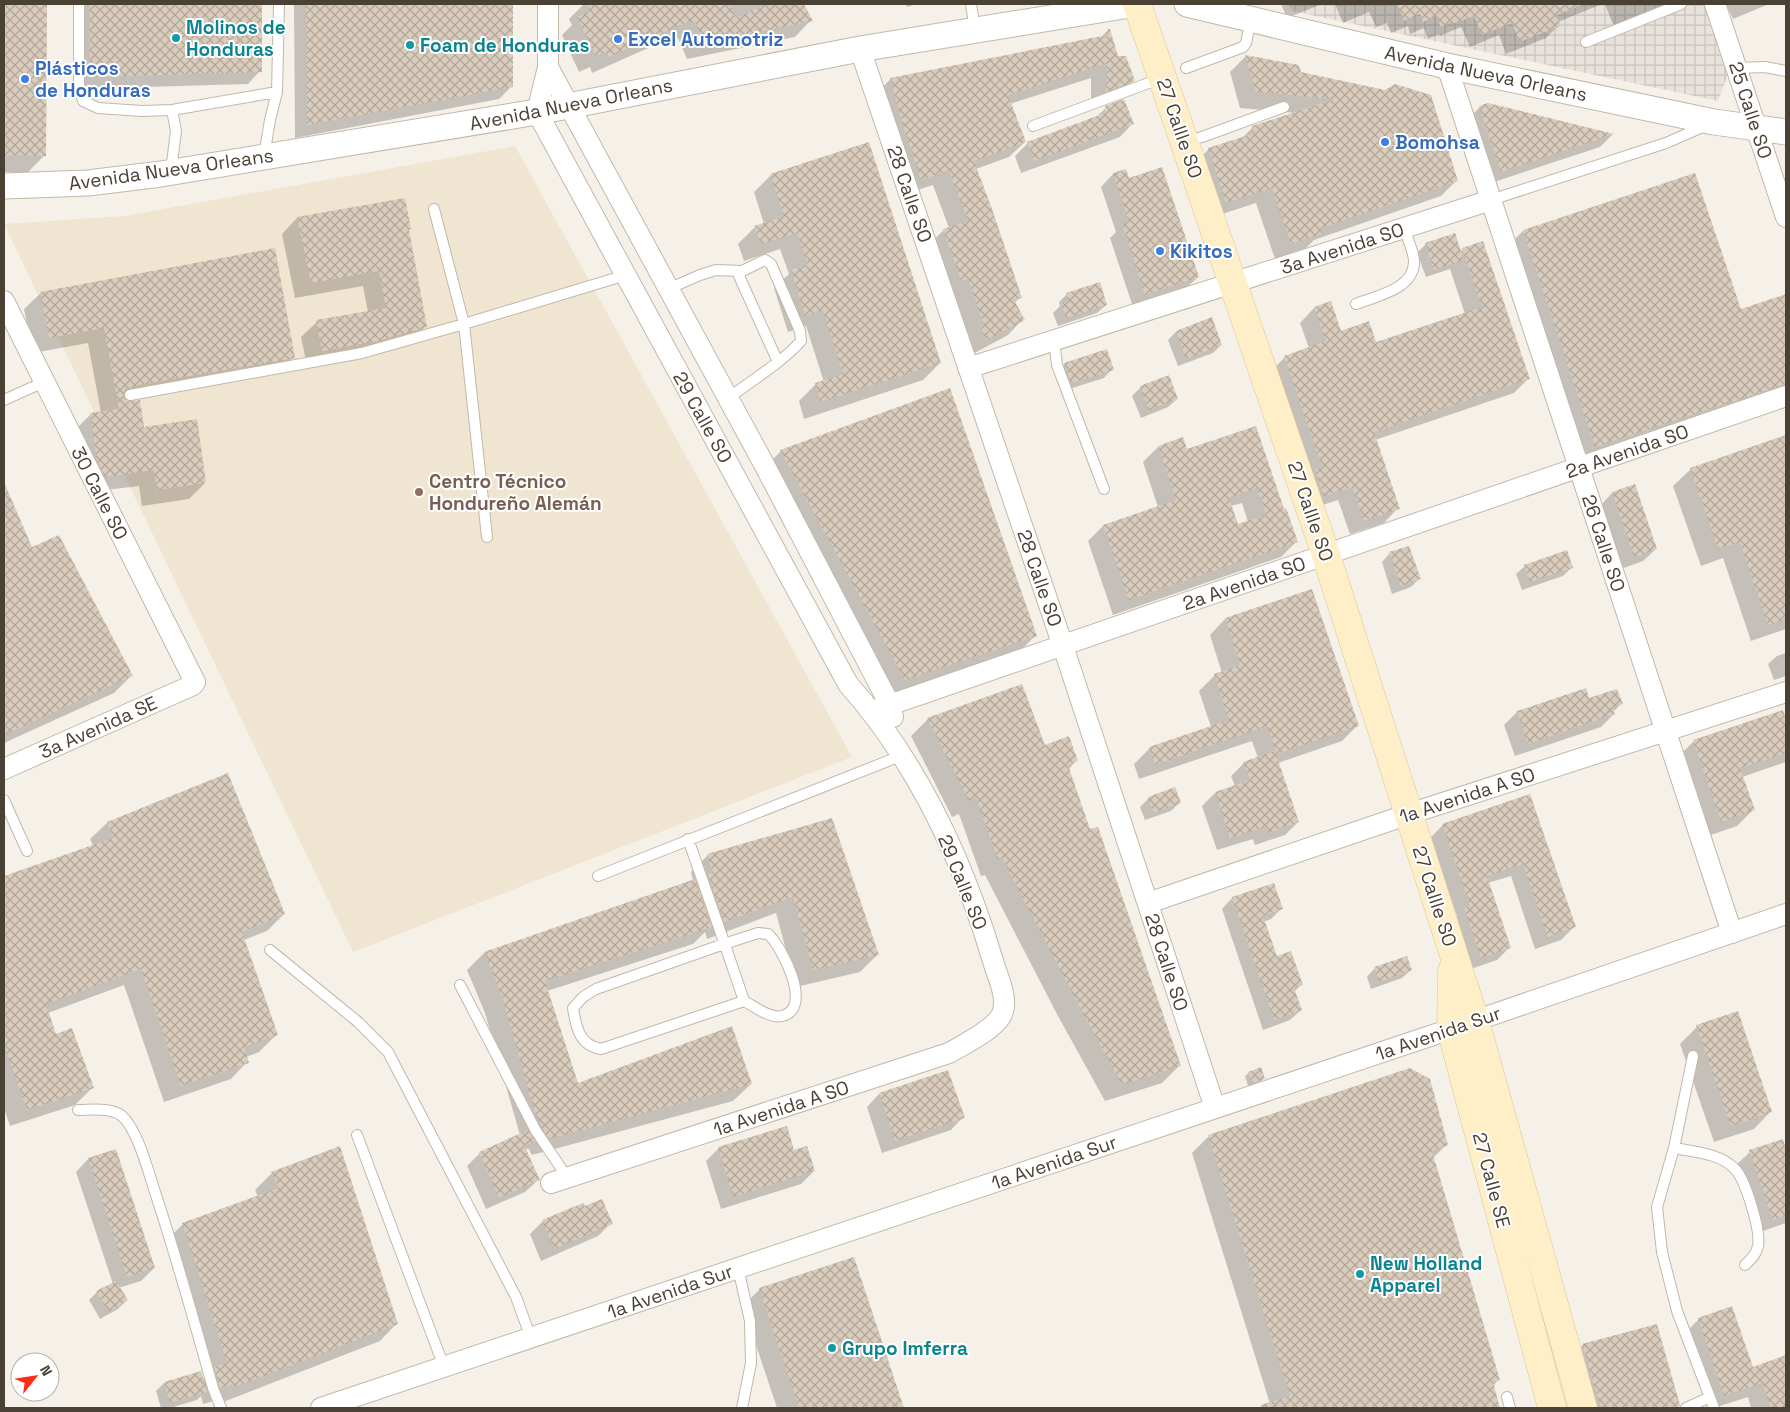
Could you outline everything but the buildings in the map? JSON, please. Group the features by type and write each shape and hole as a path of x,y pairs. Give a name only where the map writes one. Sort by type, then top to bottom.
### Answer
{"main road":[{"name":"27 Callle SO","path":"1136,4 1174,73 1185,142 1326,555 1452,950"},
{"name":"27 Calle SE","path":"1452,950 1463,1025 1552,1408"},
{"name":"27 Calle SE","path":"1463,1025 1583,1408"}],"street":[{"name":"29 Calle SO","path":"548,4 548,67 537,112 848,684 881,708"},
{"name":"Avenida Nueva Orleans","path":"4,186 88,183 171,172 537,112 860,49 1136,4"},
{"name":"Avenida Nueva Orleans","path":"1187,4 1447,66 1714,122 1786,132"},
{"name":"25 Calle SO","path":"1715,4 1786,217"},
{"name":"28 Calle SO","path":"860,49 1062,646 1215,1108"},
{"name":"26 Calle SO","path":"1447,66 1732,933"},
{"name":"29 Calle SO","path":"548,67 765,466 903,755 933,809 961,870 980,920 1004,1001 1001,1016"},
{"name":"3a Avenida SO","path":"968,368 1491,200"},
{"name":"30 Calle SO","path":"4,301 194,680 193,685"},
{"name":"2a Avenida SO","path":"881,708 1786,396"},
{"path":"702,415 729,398"},
{"path":"738,480 765,466"},
{"name":"3a Avenida SE","path":"4,769 193,685"},
{"name":"1a Avenida A SO","path":"1148,903 1409,814 1786,692"},
{"name":"1a Avenida Sur","path":"321,1408 1463,1025 1786,914"},
{"name":"1a Avenida A SO","path":"559,1180 949,1053 971,1041 1001,1016"}],"lane":[{"path":"79,4 79,88 83,101 98,108 142,111 172,110 277,92"},
{"path":"264,157 277,92 280,4"},
{"path":"971,4 975,30"},
{"path":"1586,42 1681,4"},
{"path":"1033,126 1243,47 1246,43 1252,19"},
{"path":"1736,68 1765,67 1786,71"},
{"path":"1185,142 1284,107"},
{"path":"171,172 176,131 172,110"},
{"name":"3a Avenida SO","path":"1491,200 1666,142 1714,122"},
{"path":"434,209 464,324 487,537"},
{"path":"1356,304 1401,286 1411,277 1414,261 1404,228"},
{"path":"668,289 716,270 742,271 765,260 771,264 800,331 800,341 778,362 729,398"},
{"path":"742,271 739,276 778,362"},
{"path":"130,395 362,353 626,275"},
{"path":"1054,341 1057,365 1104,489"},
{"path":"4,400 44,382"},
{"path":"598,876 903,755"},
{"path":"4,800 26,851"},
{"path":"688,839 724,944 744,1001 772,1016 783,1016 793,1010 797,997 796,986 776,940 768,934 758,933 724,944 596,989 583,997 573,1008 576,1024 583,1040 592,1047 602,1049 744,1001"},
{"path":"270,950 358,1022 388,1052 516,1297 531,1338"},
{"path":"460,985 536,1131 559,1180"},
{"path":"1693,1056 1674,1148 1657,1207 1662,1252 1677,1311 1714,1408"},
{"path":"78,1110 112,1111 122,1116 129,1124 143,1156 158,1199 213,1388 221,1408"},
{"path":"356,1135 444,1367"},
{"path":"1674,1148 1717,1157 1735,1169 1744,1182 1754,1212 1758,1244 1755,1255 1745,1265"},
{"path":"738,1268 750,1320 751,1363 742,1408"},
{"path":"1507,1397 1510,1408"},
{"path":"1686,1408 1710,1397"}],"shaded area":[{"path":"1288,4 1706,4 1729,72 1718,101 1292,11"},
{"name":"Centro Técnico Hondureño Alemán","path":"515,146 852,757 353,952 4,224 124,216"}],"place":[{"name":"Molinos de Honduras","path":"176,38"},
{"name":"Excel Automotriz","path":"618,39"},
{"name":"Foam de Honduras","path":"410,45"},
{"name":"Plásticos de Honduras","path":"25,79"},
{"name":"Bomohsa","path":"1385,142"},
{"name":"Kikitos","path":"1160,251"},
{"name":"Centro Técnico Hondureño Alemán","path":"419,492"},
{"name":"New Holland Apparel","path":"1360,1274"},
{"name":"Grupo Imferra","path":"832,1348"}]}
